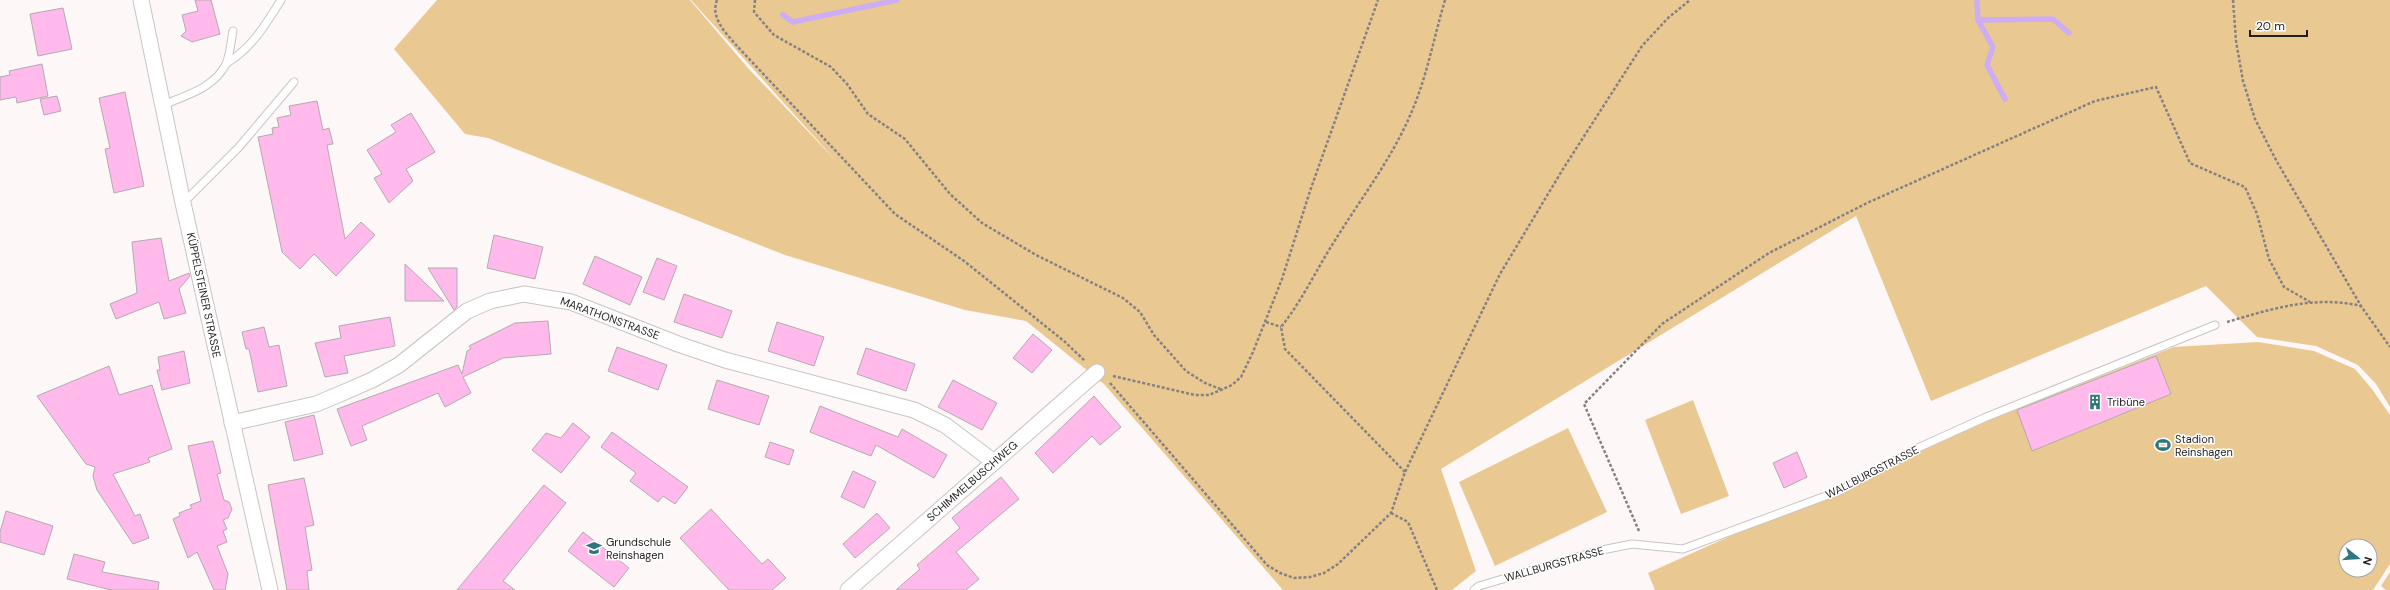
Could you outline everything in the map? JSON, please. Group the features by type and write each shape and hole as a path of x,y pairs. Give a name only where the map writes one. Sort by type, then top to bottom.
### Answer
{"street":[{"name":"KÜPPELSTEINER STRASSE","path":"141,0 232,423 270,590"},
{"name":"MARATHONSTRASSE","path":"232,423 316,404 346,392 399,365 467,311 490,301 524,294 571,302 642,330 726,360 914,410 945,425 994,462"},
{"name":"SCHIMMELBUSCHWEG","path":"848,590 1097,372"}],"lane":[{"path":"227,63 241,54 260,32 281,0"},
{"path":"163,105 202,89 217,78 227,63 233,31"},
{"path":"184,203 239,147 294,82"},
{"name":"WALLBURGSTRASSE","path":"1474,590 1486,584 1597,551 1632,544 1683,549 1840,491 1920,447 1984,418 2215,325"}],"path":[{"path":"717,0 715,14 717,20 737,46 895,214 939,242 1064,341 1111,385 1267,564 1280,573 1294,578 1310,577 1324,573 1338,564 1391,513 1405,472 1500,274 1563,169 1642,46 1668,18 1690,0"},
{"path":"755,0 754,12 774,34 831,67 847,84 868,114 905,139 950,194 982,223 1036,255 1123,298 1140,312 1154,335 1186,371 1205,383 1223,390"},
{"path":"1097,372 1195,395 1209,395 1223,390 1241,377 1266,322 1378,0"},
{"path":"1405,472 1285,349 1282,327 1294,310 1336,239 1375,181 1400,138 1420,88 1445,0"},
{"path":"2233,0 2236,41 2244,81 2255,119 2276,160 2361,306 2390,347"},
{"path":"1644,544 1584,404 1662,324 1769,253 1867,202 2095,101 2156,87 2190,163 2246,187 2257,214 2269,259 2284,287 2310,302"},
{"path":"2215,325 2269,310 2310,302 2339,301 2361,306"},
{"path":"1266,322 1282,327"},
{"path":"1391,513 1408,522 1437,590"}],"shaded area":[{"path":"437,0 690,0 748,68 838,163 691,0 2390,0 2390,407 2376,384 2358,365 2316,346 2257,337 2206,286 1931,401 1856,216 1441,469 1476,571 1452,590 1283,590 1104,384 1026,321 965,310 785,255 488,138 465,134 394,49"},
{"name":"Stadion Reinshagen","path":"2258,342 2314,351 2355,369 2372,389 2390,415 2390,564 2373,590 1655,590 1648,573 1994,418 2174,347"},
{"path":"1693,400 1729,496 1681,514 1645,420"},
{"path":"1568,428 1607,512 1495,566 1459,482"},
{"path":"2390,572 2390,590 2386,590 2381,586"}],"building":[{"path":"195,0 211,0 220,34 192,42 181,36 186,31 182,15 198,11"},
{"path":"63,8 72,49 38,56 30,14"},
{"path":"42,64 48,96 17,103 16,97 0,100 0,77 10,75 9,71"},
{"path":"125,92 144,186 114,193 105,149 110,148 99,98"},
{"path":"57,96 61,111 44,115 40,99"},
{"path":"317,101 323,130 329,128 333,144 327,145 345,239 361,222 375,235 336,276 314,254 300,269 282,252 258,137 273,134 272,128 279,127 277,118 291,115 289,106"},
{"path":"411,113 435,152 406,169 413,181 389,203 374,178 382,174 367,150 396,132 391,125"},
{"path":"494,235 543,247 535,279 487,268"},
{"path":"161,238 169,281 189,273 190,276 179,289 186,313 164,319 159,302 116,319 110,304 137,293 132,242"},
{"path":"595,256 642,277 630,305 583,284"},
{"path":"657,258 677,266 664,300 643,292"},
{"path":"405,264 444,301 405,301"},
{"path":"428,268 457,268 457,307 454,310"},
{"path":"684,294 732,311 722,338 674,322"},
{"path":"390,317 395,346 344,356 348,373 325,377 315,343 341,338 339,326"},
{"path":"548,321 551,354 503,358 463,377 471,393 445,407 438,393 362,426 367,440 351,446 337,409 458,365 462,374 467,351 471,349 469,346 515,323"},
{"path":"777,322 824,337 814,366 768,351"},
{"path":"264,327 269,347 279,345 287,386 258,392 249,349 246,349 242,332"},
{"path":"1033,334 1052,350 1032,373 1013,358"},
{"path":"617,347 667,365 658,390 608,371"},
{"path":"866,348 915,364 906,391 857,374"},
{"path":"184,351 190,383 162,390 157,370 160,370 158,357"},
{"name":"Tribüne","path":"2156,356 2171,394 2032,451 2017,410"},
{"path":"109,366 119,395 152,385 172,449 148,458 150,462 113,474 135,516 140,514 149,538 133,544 97,490 93,476 95,467 86,464 37,396"},
{"path":"717,380 769,396 759,425 708,409"},
{"path":"953,380 997,403 982,430 938,407"},
{"path":"1094,396 1121,427 1100,445 1092,436 1053,473 1035,453"},
{"path":"820,406 898,437 902,429 947,455 934,478 876,445 871,456 810,432"},
{"path":"314,415 323,454 294,461 285,422"},
{"path":"573,423 590,437 561,473 532,450 546,433 561,438"},
{"path":"612,432 688,487 675,504 663,496 658,502 630,481 636,473 601,447"},
{"path":"213,441 221,473 217,474 224,500 229,502 232,509 228,518 223,520 227,529 223,531 227,542 217,546 228,574 225,590 214,590 197,552 188,558 173,519 180,516 179,513 192,508 190,505 201,501 188,446"},
{"path":"770,442 794,450 789,465 765,457"},
{"path":"1797,452 1807,477 1784,488 1773,463"},
{"path":"853,471 876,482 864,508 841,497"},
{"path":"1001,477 1019,499 956,552 979,579 966,590 896,590 920,569 917,565 960,528 952,518"},
{"path":"304,478 314,525 305,527 312,570 307,571 309,590 287,590 268,485"},
{"path":"544,485 566,503 503,581 515,590 457,590"},
{"path":"711,509 762,564 768,559 786,578 772,590 729,590 680,538"},
{"path":"6,511 53,526 44,555 0,542 0,532"},
{"path":"877,513 890,528 855,558 843,544"},
{"path":"583,532 629,568 614,587 568,551"},
{"path":"74,554 105,562 102,572 159,582 158,590 111,590 67,579"}],"waterway":[{"path":"783,15 793,22 897,0"},
{"path":"1977,0 1978,20 1993,47 1987,65 2005,99"},
{"path":"1978,20 2053,19 2069,33"}],"place":[{"name":"Tribüne","path":"2095,402"},
{"name":"Stadion Reinshagen","path":"2163,445"},
{"name":"Grundschule Reinshagen","path":"594,548"}]}
